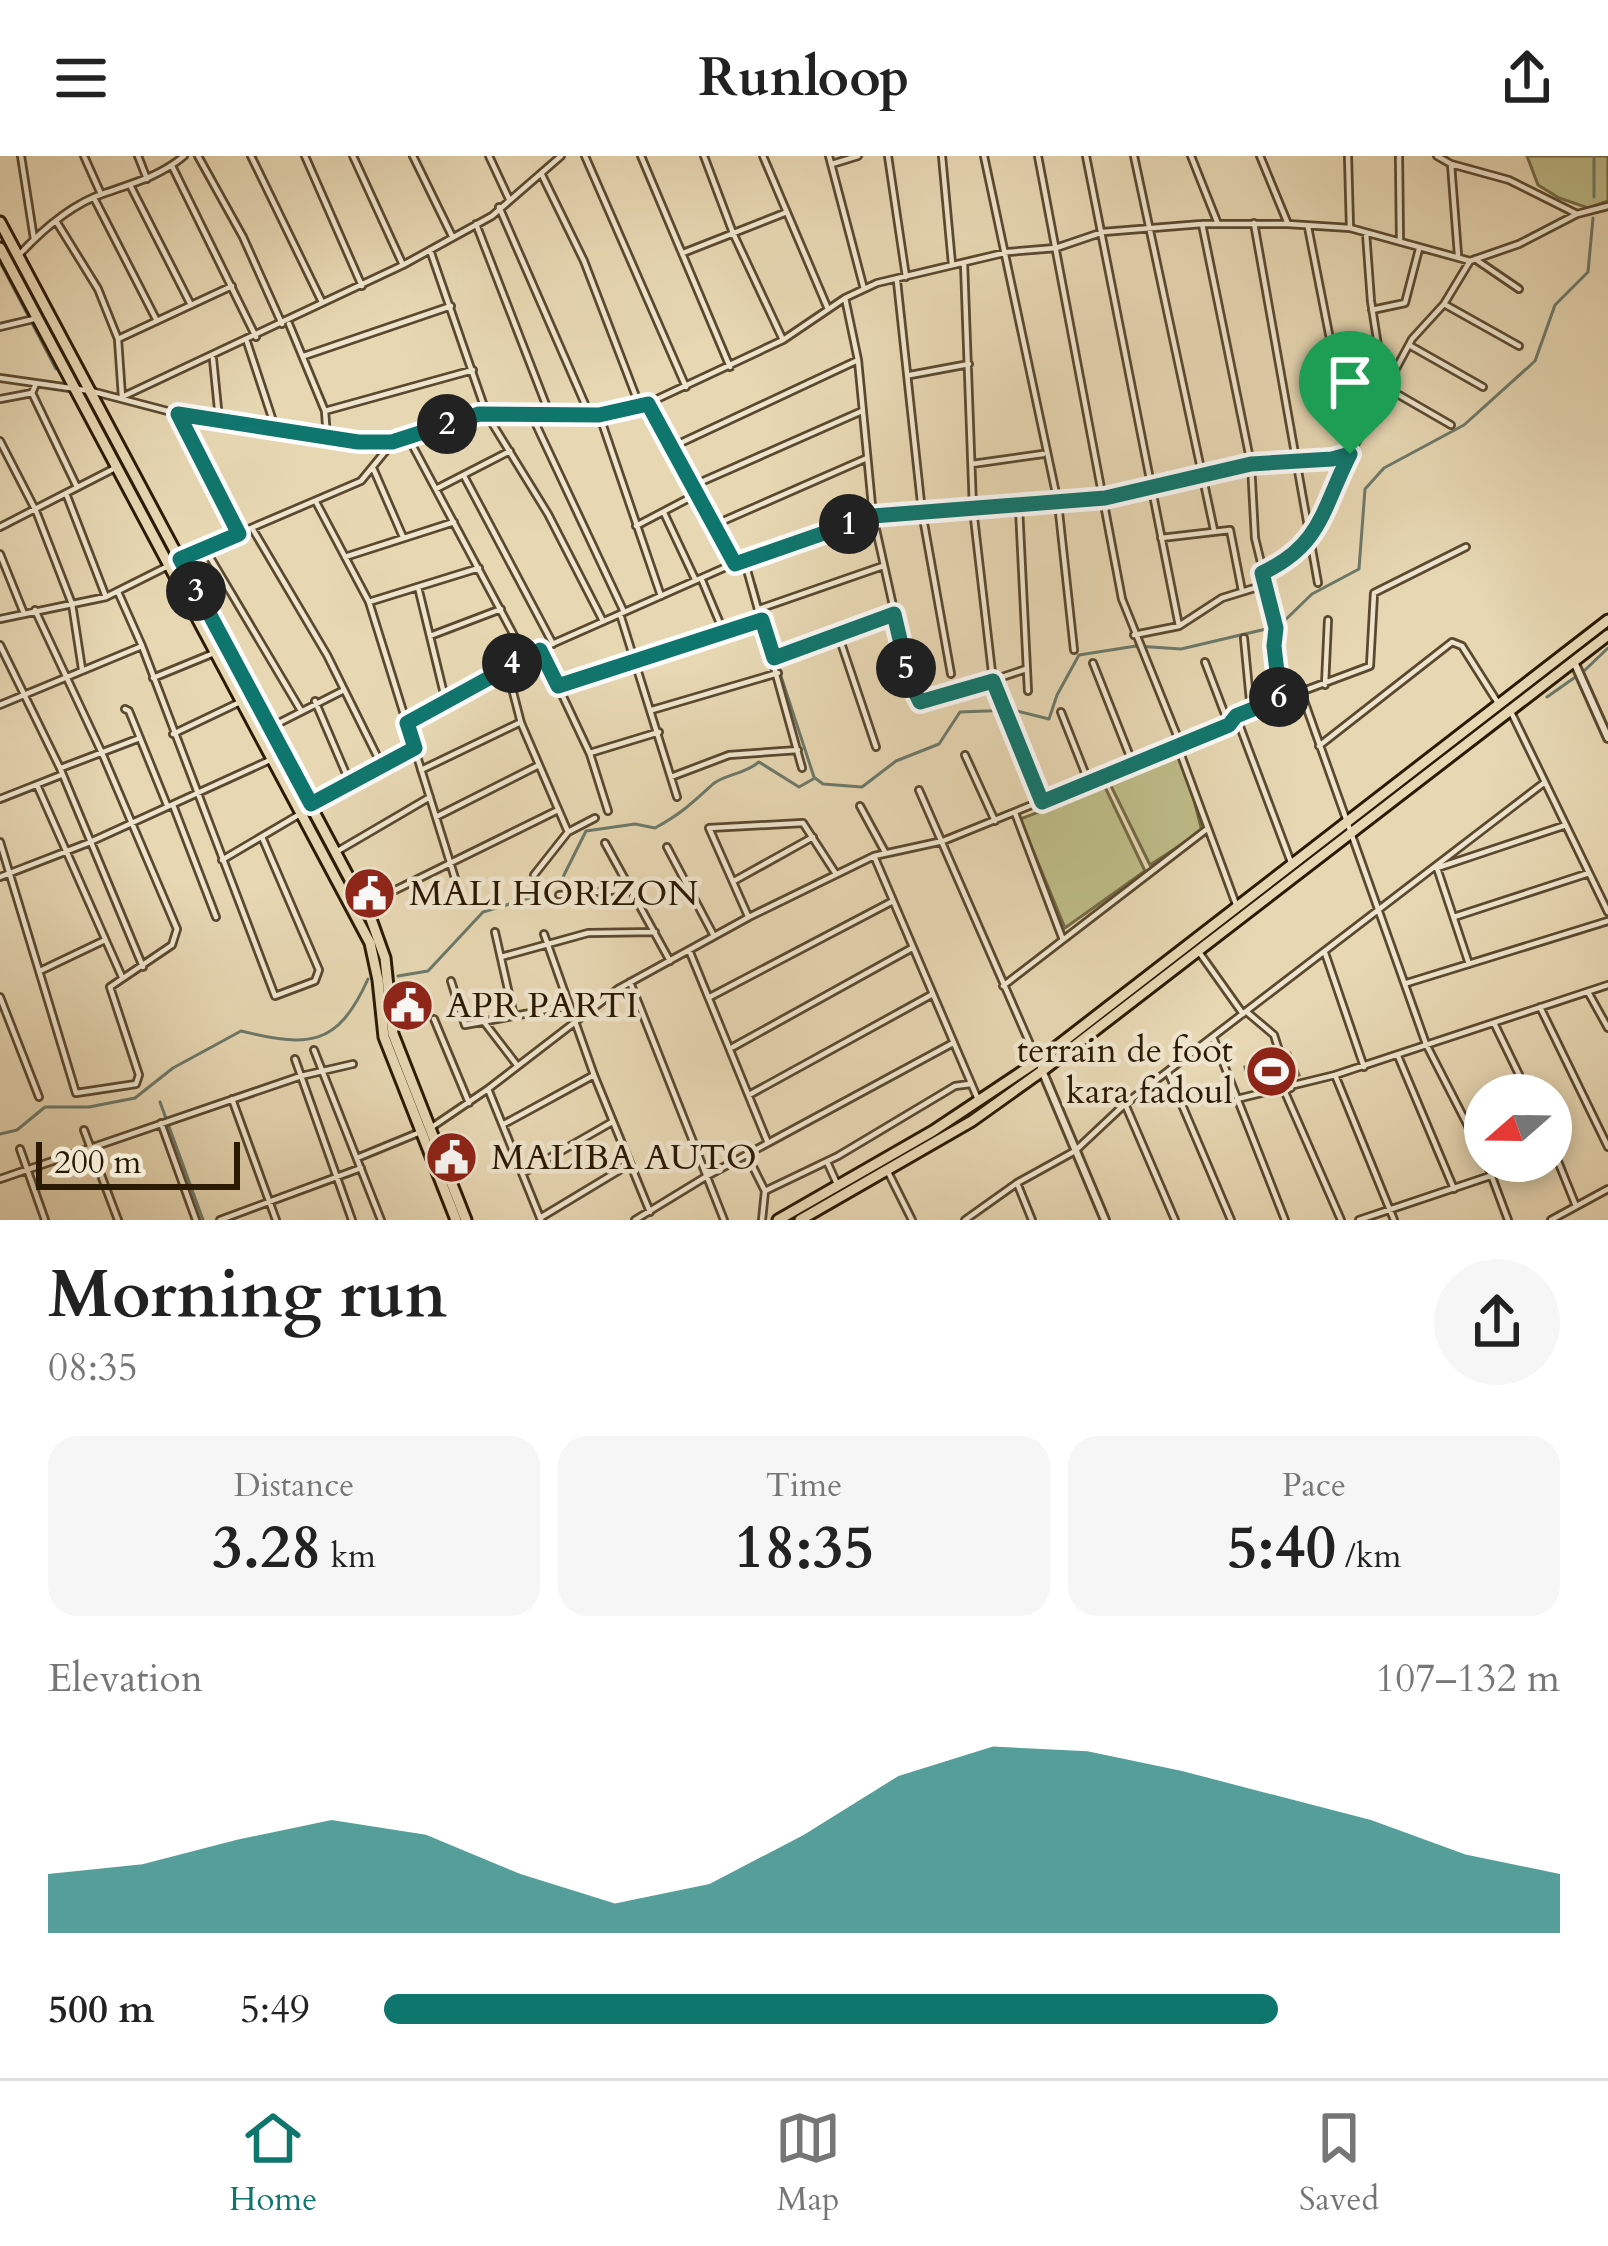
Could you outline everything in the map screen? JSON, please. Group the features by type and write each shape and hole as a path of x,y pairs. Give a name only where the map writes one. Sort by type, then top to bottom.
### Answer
{"main road":[{"path":"0,222 92,391 215,652 311,804 364,906 385,958 393,1034 456,1220"},
{"path":"0,248 117,467 268,728 301,814 370,943 384,1037 466,1220"},
{"path":"778,1220 1040,1066 1199,952 1608,620"},
{"path":"800,1220 972,1121 1292,865 1511,712 1608,635"}],"street":[{"path":"21,156 34,239"},
{"path":"84,156 101,194"},
{"path":"138,156 147,179"},
{"path":"18,256 56,221 94,198 130,187 184,156"},
{"path":"198,156 304,356 325,411 327,437"},
{"path":"251,156 324,304"},
{"path":"305,156 362,286"},
{"path":"353,156 403,265"},
{"path":"489,156 509,199"},
{"path":"585,156 686,387"},
{"path":"641,156 730,367"},
{"path":"704,156 733,233 783,340"},
{"path":"763,156 828,309"},
{"path":"858,156 831,160 864,289"},
{"path":"888,156 906,278"},
{"path":"942,156 952,265"},
{"path":"984,156 1058,503 1074,650"},
{"path":"1038,156 1122,599 1180,742 1238,907"},
{"path":"1086,156 1180,626"},
{"path":"1134,156 1214,530"},
{"path":"1191,156 1218,224"},
{"path":"1260,156 1288,224"},
{"path":"1348,156 1350,229"},
{"path":"1399,156 1400,242"},
{"path":"1437,156 1509,180 1577,214"},
{"path":"415,157 452,236"},
{"path":"122,397 403,265 476,224 556,158"},
{"path":"1451,164 1458,256"},
{"path":"172,166 256,337"},
{"path":"541,172 644,405 735,564"},
{"path":"130,187 191,305"},
{"path":"94,198 157,321"},
{"path":"1262,573 1287,561 1308,542 1408,346 1444,304 1472,260 1519,244 1577,214 1608,206"},
{"path":"499,207 589,413"},
{"path":"683,253 787,212"},
{"path":"56,221 98,290 118,339 122,397"},
{"path":"1254,223 1318,583"},
{"path":"476,224 550,415"},
{"path":"1202,224 1251,464 1262,573 1276,625 1280,698"},
{"path":"0,399 33,389 75,387 178,414 392,442 468,417 599,415 644,405 730,367 864,289 1007,252 1056,248 1103,232 1202,224 1350,229 1472,260 1519,289"},
{"path":"1308,225 1351,452"},
{"path":"1366,233 1372,310 1386,390"},
{"path":"1372,310 1405,303 1420,247"},
{"path":"430,250 488,415 602,621"},
{"path":"964,263 973,509 993,681 1042,802"},
{"path":"0,279 11,269"},
{"path":"897,280 922,512 951,674"},
{"path":"118,339 232,286"},
{"path":"845,298 858,360 873,516 910,682 920,702 1026,669"},
{"path":"1444,304 1519,346"},
{"path":"304,356 451,307"},
{"path":"0,327 38,318"},
{"path":"247,341 275,428"},
{"path":"1408,346 1483,387"},
{"path":"212,357 219,419"},
{"path":"672,447 858,360"},
{"path":"908,375 969,364"},
{"path":"325,411 473,370"},
{"path":"0,378 33,389 76,487"},
{"path":"1386,390 1451,425"},
{"path":"692,486 862,411"},
{"path":"178,414 239,534"},
{"path":"599,415 662,596"},
{"path":"532,416 622,613 677,797"},
{"path":"409,438 525,656"},
{"path":"0,440 36,511 72,604 82,669"},
{"path":"0,619 118,592 175,562 361,481 392,442"},
{"path":"436,489 510,451"},
{"path":"407,723 525,656 602,621 744,559 873,516 1105,498 1251,464 1351,452"},
{"path":"972,464 1046,454"},
{"path":"714,524 867,458"},
{"path":"0,527 117,467"},
{"path":"373,468 403,537"},
{"path":"464,476 553,644"},
{"path":"66,494 106,597"},
{"path":"637,526 696,494"},
{"path":"316,502 369,602 463,904"},
{"path":"1019,508 1028,691"},
{"path":"664,513 724,633"},
{"path":"345,556 454,523"},
{"path":"253,528 345,689 382,766"},
{"path":"1161,538 1226,529 1232,534 1242,592"},
{"path":"357,1158 425,1130 469,1103 630,982 748,916 874,856 943,841 1229,725 1236,716 1370,666 1374,592 1466,547"},
{"path":"204,549 300,710"},
{"path":"0,554 23,611"},
{"path":"744,559 802,768"},
{"path":"759,609 884,566"},
{"path":"369,602 479,568"},
{"path":"1134,635 1180,626 1222,598 1264,585"},
{"path":"418,587 446,700"},
{"path":"418,587 446,700"},
{"path":"118,592 275,996 315,981 319,970 262,837"},
{"path":"430,636 501,609"},
{"path":"0,842 79,1095 139,1080 110,987 172,945 177,929 35,610"},
{"path":"774,658 894,614"},
{"path":"558,686 762,620"},
{"path":"1325,685 1328,620"},
{"path":"838,634 876,747"},
{"path":"1244,638 1251,711"},
{"path":"1319,746 1452,642 1462,646 1500,706"},
{"path":"0,645 60,771 142,968"},
{"path":"0,705 142,646"},
{"path":"540,650 590,754 608,811"},
{"path":"153,678 215,652"},
{"path":"1205,662 1229,725"},
{"path":"1093,663 1133,764"},
{"path":"1575,664 1608,738"},
{"path":"506,666 537,766 568,832"},
{"path":"652,710 778,673"},
{"path":"268,728 345,689"},
{"path":"1301,692 1426,1044 1464,1119"},
{"path":"173,734 242,701"},
{"path":"315,701 350,783"},
{"path":"124,709 129,711 217,917"},
{"path":"1061,712 1089,783"},
{"path":"1511,712 1608,912"},
{"path":"1236,716 1292,865"},
{"path":"422,770 521,723"},
{"path":"590,754 659,732"},
{"path":"0,799 140,738"},
{"path":"311,804 415,748"},
{"path":"671,777 729,754 798,750"},
{"path":"964,755 995,821"},
{"path":"0,877 88,843 278,757"},
{"path":"436,817 537,766"},
{"path":"970,1219 1017,1183 1075,1151 1125,1104 1545,782"},
{"path":"37,785 122,977"},
{"path":"919,790 1105,1220"},
{"path":"335,852 430,797"},
{"path":"860,806 885,852"},
{"path":"364,906 556,812"},
{"path":"1015,813 1064,940"},
{"path":"222,860 301,814"},
{"path":"534,875 568,832 595,818"},
{"path":"748,916 709,828 802,823 836,874"},
{"path":"1437,868 1566,825"},
{"path":"1003,986 1207,829"},
{"path":"732,882 813,837"},
{"path":"605,843 670,961"},
{"path":"667,847 714,936"},
{"path":"874,856 980,1101"},
{"path":"1437,868 1468,964"},
{"path":"1454,917 1589,873"},
{"path":"559,895 632,889"},
{"path":"710,997 893,901"},
{"path":"1405,984 1608,922"},
{"path":"495,932 514,1016"},
{"path":"501,957 588,933 656,932"},
{"path":"544,934 593,1075 650,1212"},
{"path":"40,971 105,940"},
{"path":"731,1049 912,948"},
{"path":"689,950 768,1143"},
{"path":"1325,951 1364,1067"},
{"path":"1199,952 1244,1013 1262,1021 1274,1035 1287,1089 1341,1220"},
{"path":"451,981 466,1025 567,1006"},
{"path":"630,982 721,1219"},
{"path":"1237,1099 1364,1067 1608,985"},
{"path":"1588,992 1608,1028"},
{"path":"749,1095 931,995"},
{"path":"0,997 39,1097"},
{"path":"1540,1007 1608,1148"},
{"path":"434,1019 469,1103"},
{"path":"484,1022 518,1066"},
{"path":"1494,1023 1519,1074"},
{"path":"1214,1037 1286,1220"},
{"path":"635,1220 952,1043"},
{"path":"314,1050 381,1220"},
{"path":"1398,1054 1454,1189"},
{"path":"295,1059 352,1220"},
{"path":"0,1179 301,1076 353,1064"},
{"path":"1168,1072 1231,1220"},
{"path":"503,1124 593,1075"},
{"path":"1335,1075 1394,1220"},
{"path":"765,1191 827,1162 955,1086 970,1084"},
{"path":"488,1089 541,1219 629,1165"},
{"path":"232,1099 276,1220"},
{"path":"1125,1104 1175,1220"},
{"path":"522,1174 612,1122"},
{"path":"161,1123 196,1220"},
{"path":"84,1130 118,1220"},
{"path":"20,1149 45,1220"},
{"path":"747,1155 765,1191 763,1220"},
{"path":"827,1162 838,1186"},
{"path":"220,1220 361,1168"},
{"path":"887,1171 912,1220"},
{"path":"1359,1220 1474,1182"},
{"path":"1495,1182 1508,1220"},
{"path":"1566,1182 1576,1206"},
{"path":"1017,1183 1032,1220"},
{"path":"1551,1220 1608,1189"}],"shaded area":[{"path":"1527,156 1608,156 1608,201 1588,208 1559,198 1538,185"},
{"path":"1181,750 1202,831 1150,865 1110,784"},
{"path":"1105,787 1145,871 1065,928 1020,819"},
{"name":"terrain de foot kara fadoul","path":"1290,1053 1299,1075 1251,1085 1245,1067"}],"waterway":[{"path":"1594,156 1594,197"},
{"path":"398,976 428,971 483,912 536,896 562,879 586,831 635,824 655,828 718,781 759,762 799,787 815,778 823,784 862,787 896,761 939,744 960,712 1013,710 1049,719 1079,655 1136,646 1181,649 1279,626 1312,594 1359,569 1365,489 1384,468 1464,425 1535,361 1555,305 1588,272 1593,218"},
{"path":"0,262 56,369"},
{"path":"755,585 761,606"},
{"path":"762,610 775,654"},
{"path":"1585,670 1608,648"},
{"path":"776,661 814,777"},
{"path":"1547,697 1574,678"},
{"path":"0,1134 17,1130 45,1107 89,1107 135,1098 173,1068 241,1031 285,1039 318,1037 344,1018 368,979"},
{"path":"160,1102 203,1220"}],"place":[{"name":"MALI HORIZON","path":"370,893"},
{"name":"APR PARTI","path":"407,1005"},
{"name":"terrain de foot kara fadoul","path":"1272,1071"},
{"name":"MALIBA AUTO","path":"452,1157"}],"route":[{"path":"648,404 735,564 873,516 1105,498 1251,464 1350,454 1312,537 1287,561 1262,573 1276,628 1280,698 1236,716 1229,725 1042,802 993,681 920,702 910,682 894,614 774,658 762,620 558,686 540,650 407,723 415,748 311,804 180,559 239,534 178,414 358,442 392,442 479,414 599,415 648,404"}]}
